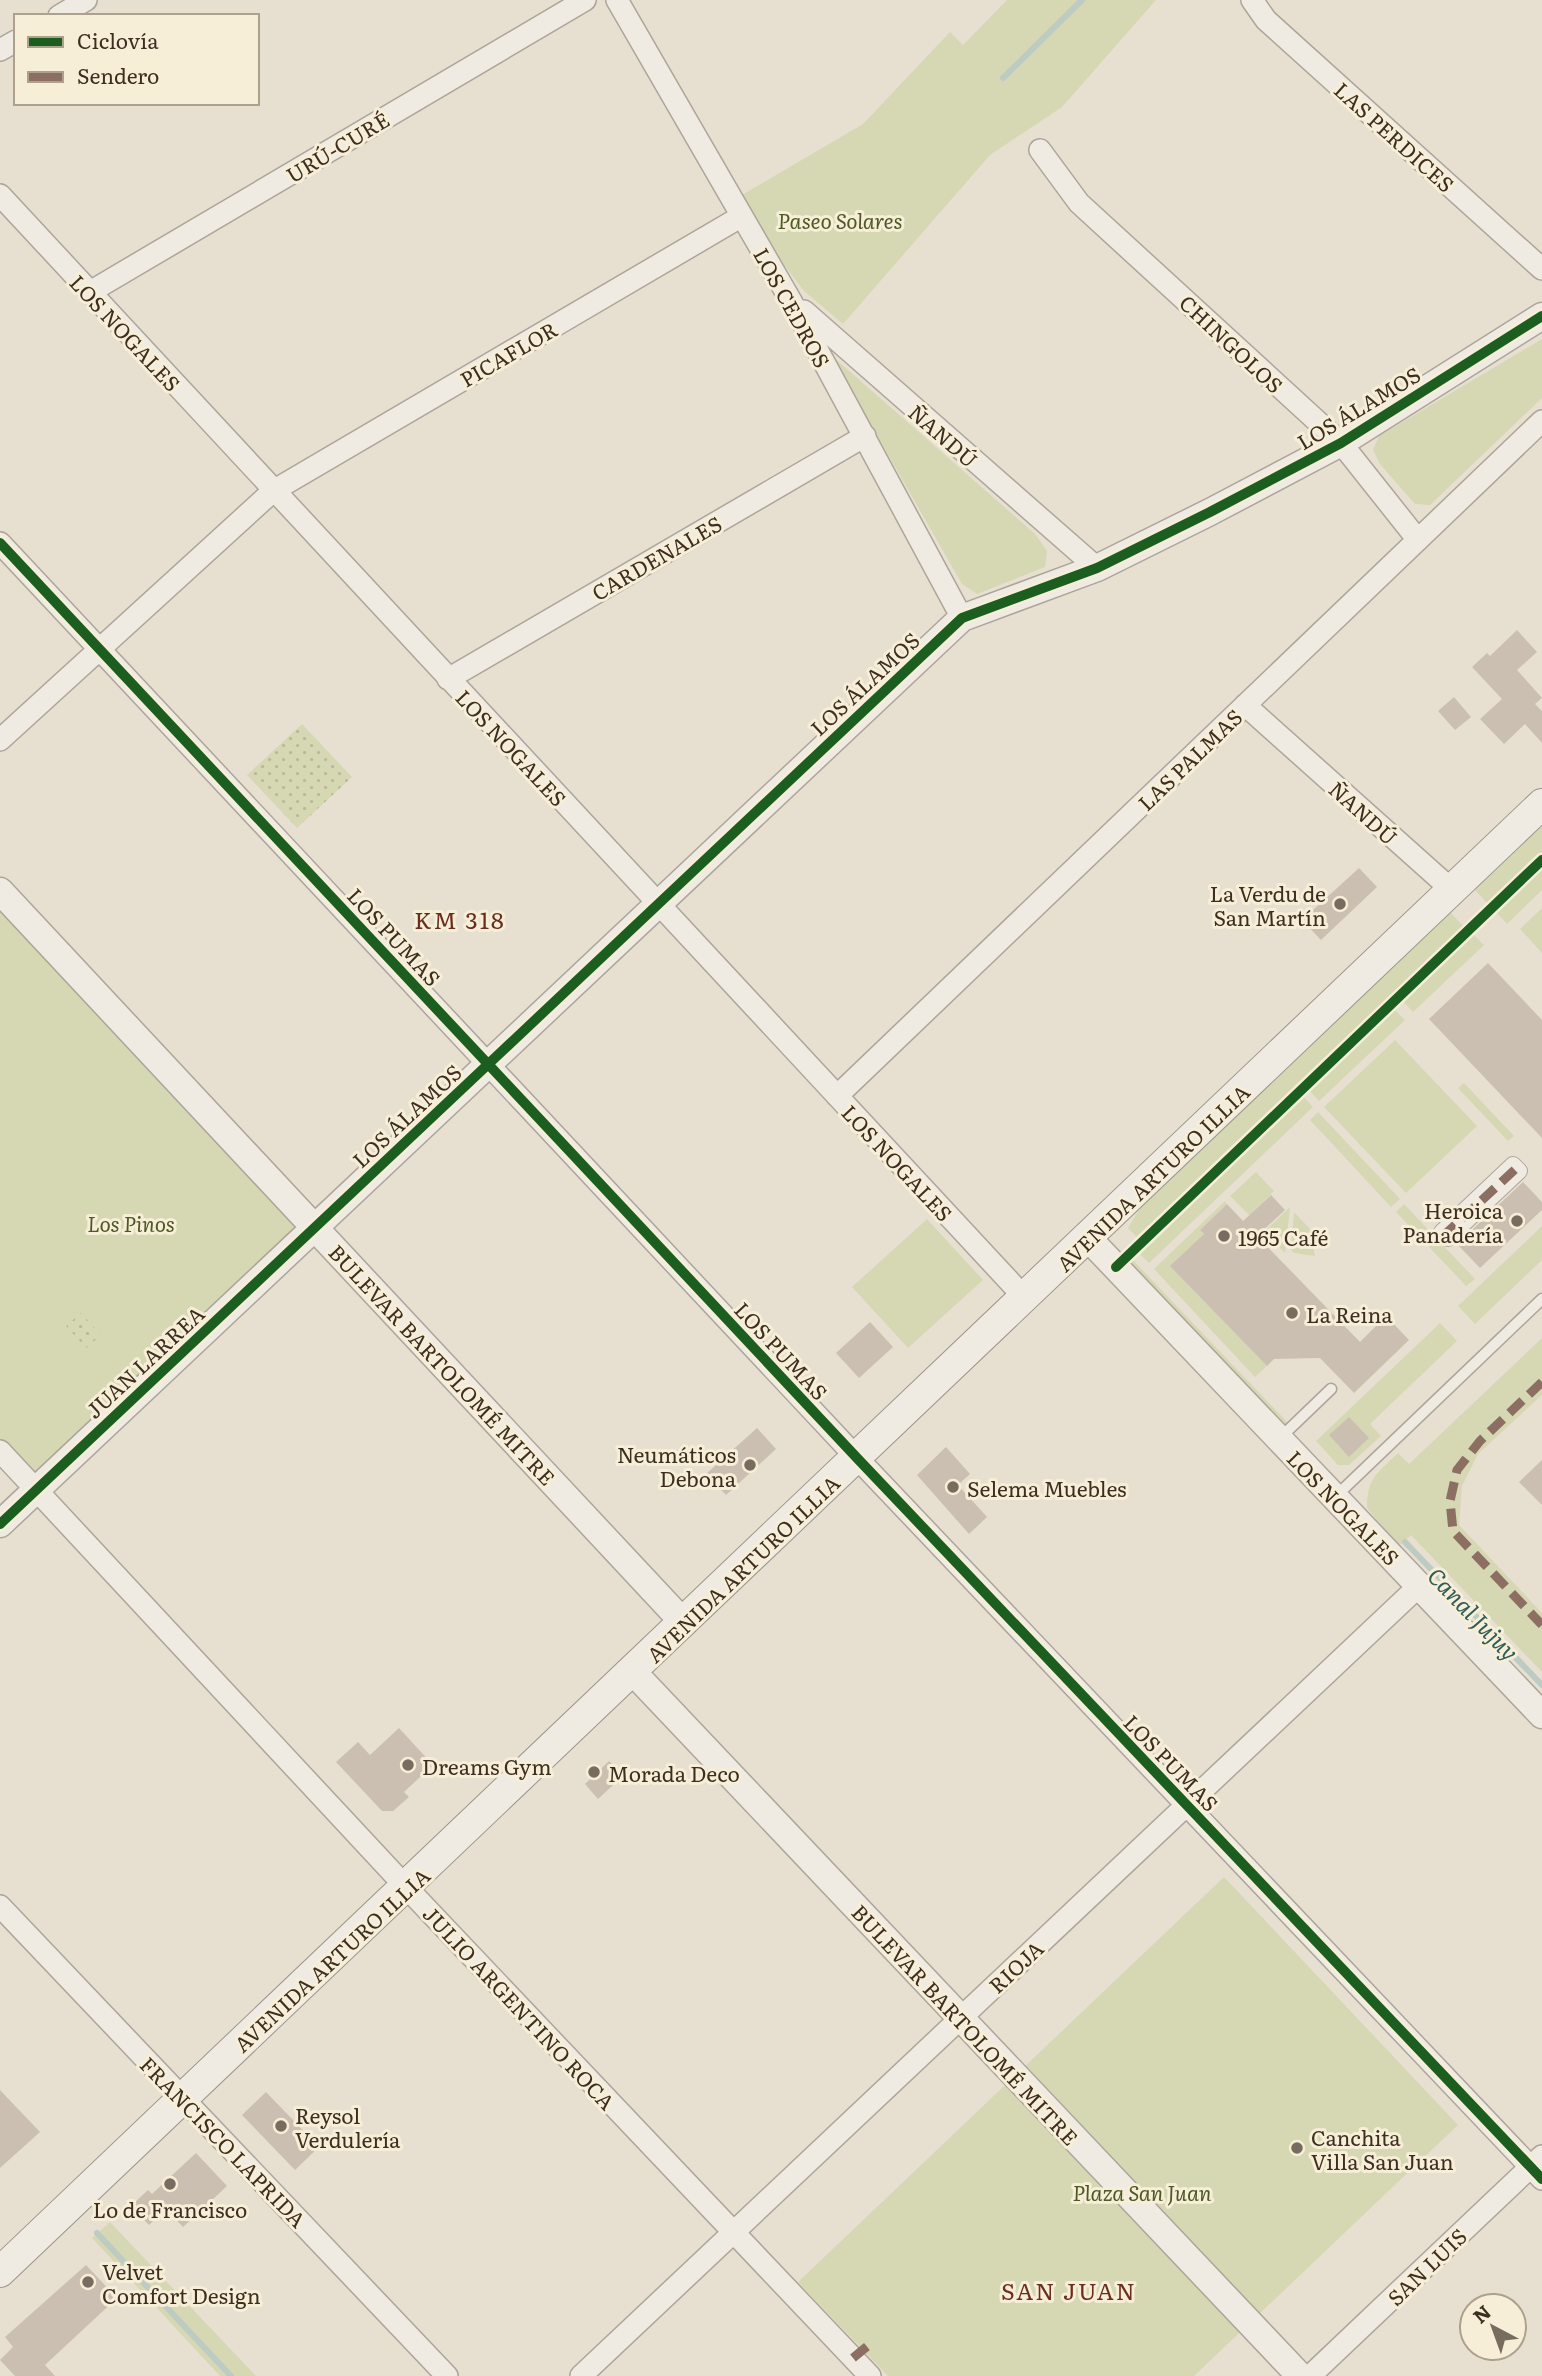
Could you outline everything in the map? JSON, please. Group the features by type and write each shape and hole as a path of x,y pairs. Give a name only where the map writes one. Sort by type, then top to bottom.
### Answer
{"main road":[{"name":"AVENIDA ARTURO ILLIA","path":"0,2272 1542,804"}],"street":[{"path":"62,14 86,0"},
{"name":"URÚ-CURÉ","path":"90,292 585,0"},
{"name":"LOS CEDROS","path":"617,0 792,301 962,618"},
{"name":"LAS PERDICES","path":"1252,0 1266,20 1542,269"},
{"name":"CHINGOLOS","path":"1040,150 1079,203 1341,443 1418,540"},
{"name":"LOS NOGALES","path":"0,195 1025,1298"},
{"name":"PICAFLOR","path":"0,740 273,491 742,216"},
{"name":"ÑANDÚ","path":"792,301 1097,568"},
{"name":"LOS ÁLAMOS","path":"315,1227 962,618 1097,568 1341,443 1542,316"},
{"name":"LAS PALMAS","path":"836,1096 1542,421"},
{"name":"CARDENALES","path":"448,679 865,436"},
{"name":"LOS PUMAS","path":"0,543 857,1458 1186,1805 1538,2167"},
{"name":"ÑANDÚ","path":"1245,705 1452,890"},
{"name":"BULEVAR BARTOLOMÉ MITRE","path":"0,891 684,1623"},
{"path":"1443,1236 1518,1166"},
{"name":"JUAN LARREA","path":"0,1524 315,1227"},
{"name":"LOS NOGALES","path":"1088,1238 1542,1715"},
{"name":"JULIO ARGENTINO ROCA","path":"0,1451 406,1887 870,2376"},
{"name":"RIOJA","path":"581,2376 1419,1586"},
{"name":"BULEVAR BARTOLOMÉ MITRE","path":"633,1672 1300,2376"},
{"name":"FRANCISCO LAPRIDA","path":"0,1906 447,2376"},
{"name":"SAN LUIS","path":"1310,2376 1538,2167"}],"lane":[{"path":"1335,1497 1542,1299"},
{"path":"1279,1439 1331,1389"}],"green space":[{"name":"Paseo Solares","path":"1007,0 1156,0 1062,107 990,155 843,324 804,291 775,253 742,195 863,124 950,32 963,45"},
{"path":"1542,339 1542,398 1430,505 1415,504 1380,464 1373,450 1379,436"},
{"path":"831,355 1035,534 1047,551 1045,567 977,594 962,584"},
{"path":"302,724 352,777 297,828 247,775"},
{"path":"1542,822 1542,855 1489,905 1473,888"},
{"path":"1542,864 1542,890 1507,924 1494,910"},
{"name":"Los Pinos","path":"0,891 315,1227 36,1490 0,1451"},
{"path":"1542,908 1542,953 1520,929"},
{"path":"1449,911 1465,928 1140,1240 1128,1228 1143,1203"},
{"path":"1471,932 1484,945 1413,1012 1401,999"},
{"path":"1392,1007 1405,1020 1319,1101 1307,1088"},
{"path":"1395,1040 1477,1126 1406,1193 1324,1107"},
{"path":"1464,1083 1514,1136 1508,1141 1458,1088"},
{"path":"1301,1094 1313,1107 1149,1263 1137,1251"},
{"path":"1318,1112 1400,1199 1391,1207 1310,1120"},
{"path":"1256,1172 1274,1191 1249,1215 1230,1196"},
{"path":"1225,1201 1227,1204 1200,1230 1204,1234 1171,1266 1267,1366 1255,1377 1154,1269"},
{"path":"1404,1204 1475,1279 1466,1286 1396,1212"},
{"path":"1290,1207 1285,1253 1264,1232"},
{"path":"1294,1212 1310,1229 1315,1256 1294,1253 1291,1250"},
{"path":"927,1219 983,1280 908,1348 852,1287"},
{"path":"1542,1226 1542,1260 1475,1324 1458,1306"},
{"path":"1131,1258 1289,1424 1285,1428 1125,1263"},
{"path":"81,1313 101,1335 86,1348 66,1326"},
{"path":"1440,1323 1457,1341 1370,1424 1381,1436 1349,1465 1338,1465 1316,1441"},
{"path":"1542,1338 1542,1395 1478,1454 1462,1486 1459,1525 1542,1613 1542,1672 1411,1535 1399,1546 1367,1508 1367,1498 1375,1477 1398,1453 1409,1464"},
{"name":"Plaza San Juan","path":"1224,1877 1458,2125 1194,2376 888,2376 798,2282"},
{"path":"110,2222 256,2376 220,2376 92,2238"}],"building":[{"path":"1517,630 1537,652 1517,670 1542,698 1535,704 1542,711 1542,743 1525,724 1504,744 1480,719 1502,699 1472,667 1487,653 1490,656"},
{"path":"1454,697 1471,717 1455,730 1438,711"},
{"name":"La Verdu de San Martín","path":"1359,868 1377,887 1321,940 1302,920"},
{"path":"1488,963 1542,1020 1542,1138 1429,1019"},
{"path":"1523,1182 1542,1202 1542,1210 1480,1268 1457,1244"},
{"path":"1271,1195 1285,1210 1257,1236 1360,1342 1386,1316 1409,1340 1354,1393 1320,1358 1274,1359 1267,1366 1170,1266 1204,1234 1200,1230 1227,1204 1243,1221"},
{"path":"870,1322 893,1347 859,1378 836,1353"},
{"path":"1349,1417 1369,1438 1349,1457 1329,1435"},
{"path":"757,1428 776,1449 726,1495 706,1474"},
{"path":"946,1447 970,1474 958,1485 987,1517 969,1534 917,1475"},
{"path":"1542,1460 1542,1505 1519,1482"},
{"path":"399,1728 433,1765 404,1792 409,1797 393,1811 382,1811 336,1762 358,1742 370,1755"},
{"path":"609,1761 623,1776 598,1799 585,1784"},
{"path":"0,2090 40,2132 0,2168"},
{"path":"266,2092 319,2147 295,2170 242,2115"},
{"path":"196,2153 227,2186 183,2227 166,2209 149,2225 131,2206 148,2190 152,2194"},
{"path":"86,2265 117,2298 45,2365 55,2376 15,2376 0,2360 13,2347 5,2337"}],"waterway":[{"path":"1003,78 1082,0"},
{"name":"Canal Jujuy","path":"1405,1542 1542,1685"},
{"path":"97,2233 231,2376"}],"marked path":[{"path":"1442,1237 1521,1164"},
{"path":"1542,1382 1480,1441 1457,1470 1450,1501 1453,1531 1542,1625"},
{"path":"853,2358 870,2344"}],"cycle path":[{"path":"0,1524 962,618 1097,568 1210,512 1341,443 1542,316"},
{"path":"0,543 857,1458 1542,2179"},
{"path":"1116,1267 1542,860"}],"place":[{"name":"La Verdu de San Martín","path":"1340,904"},
{"name":"Heroica Panadería","path":"1517,1221"},
{"name":"1965 Café","path":"1224,1236"},
{"name":"La Reina","path":"1292,1313"},
{"name":"Neumáticos Debona","path":"750,1465"},
{"name":"Selema Muebles","path":"953,1487"},
{"name":"Dreams Gym","path":"408,1765"},
{"name":"Morada Deco","path":"594,1772"},
{"name":"Reysol Verdulería","path":"281,2126"},
{"name":"Canchita Villa San Juan","path":"1297,2148"},
{"name":"Lo de Francisco","path":"170,2184"},
{"name":"Velvet Comfort Design","path":"88,2282"}],"district":[{"name":"KM 318","path":"460,919"},
{"name":"SAN JUAN","path":"1069,2290"}]}
